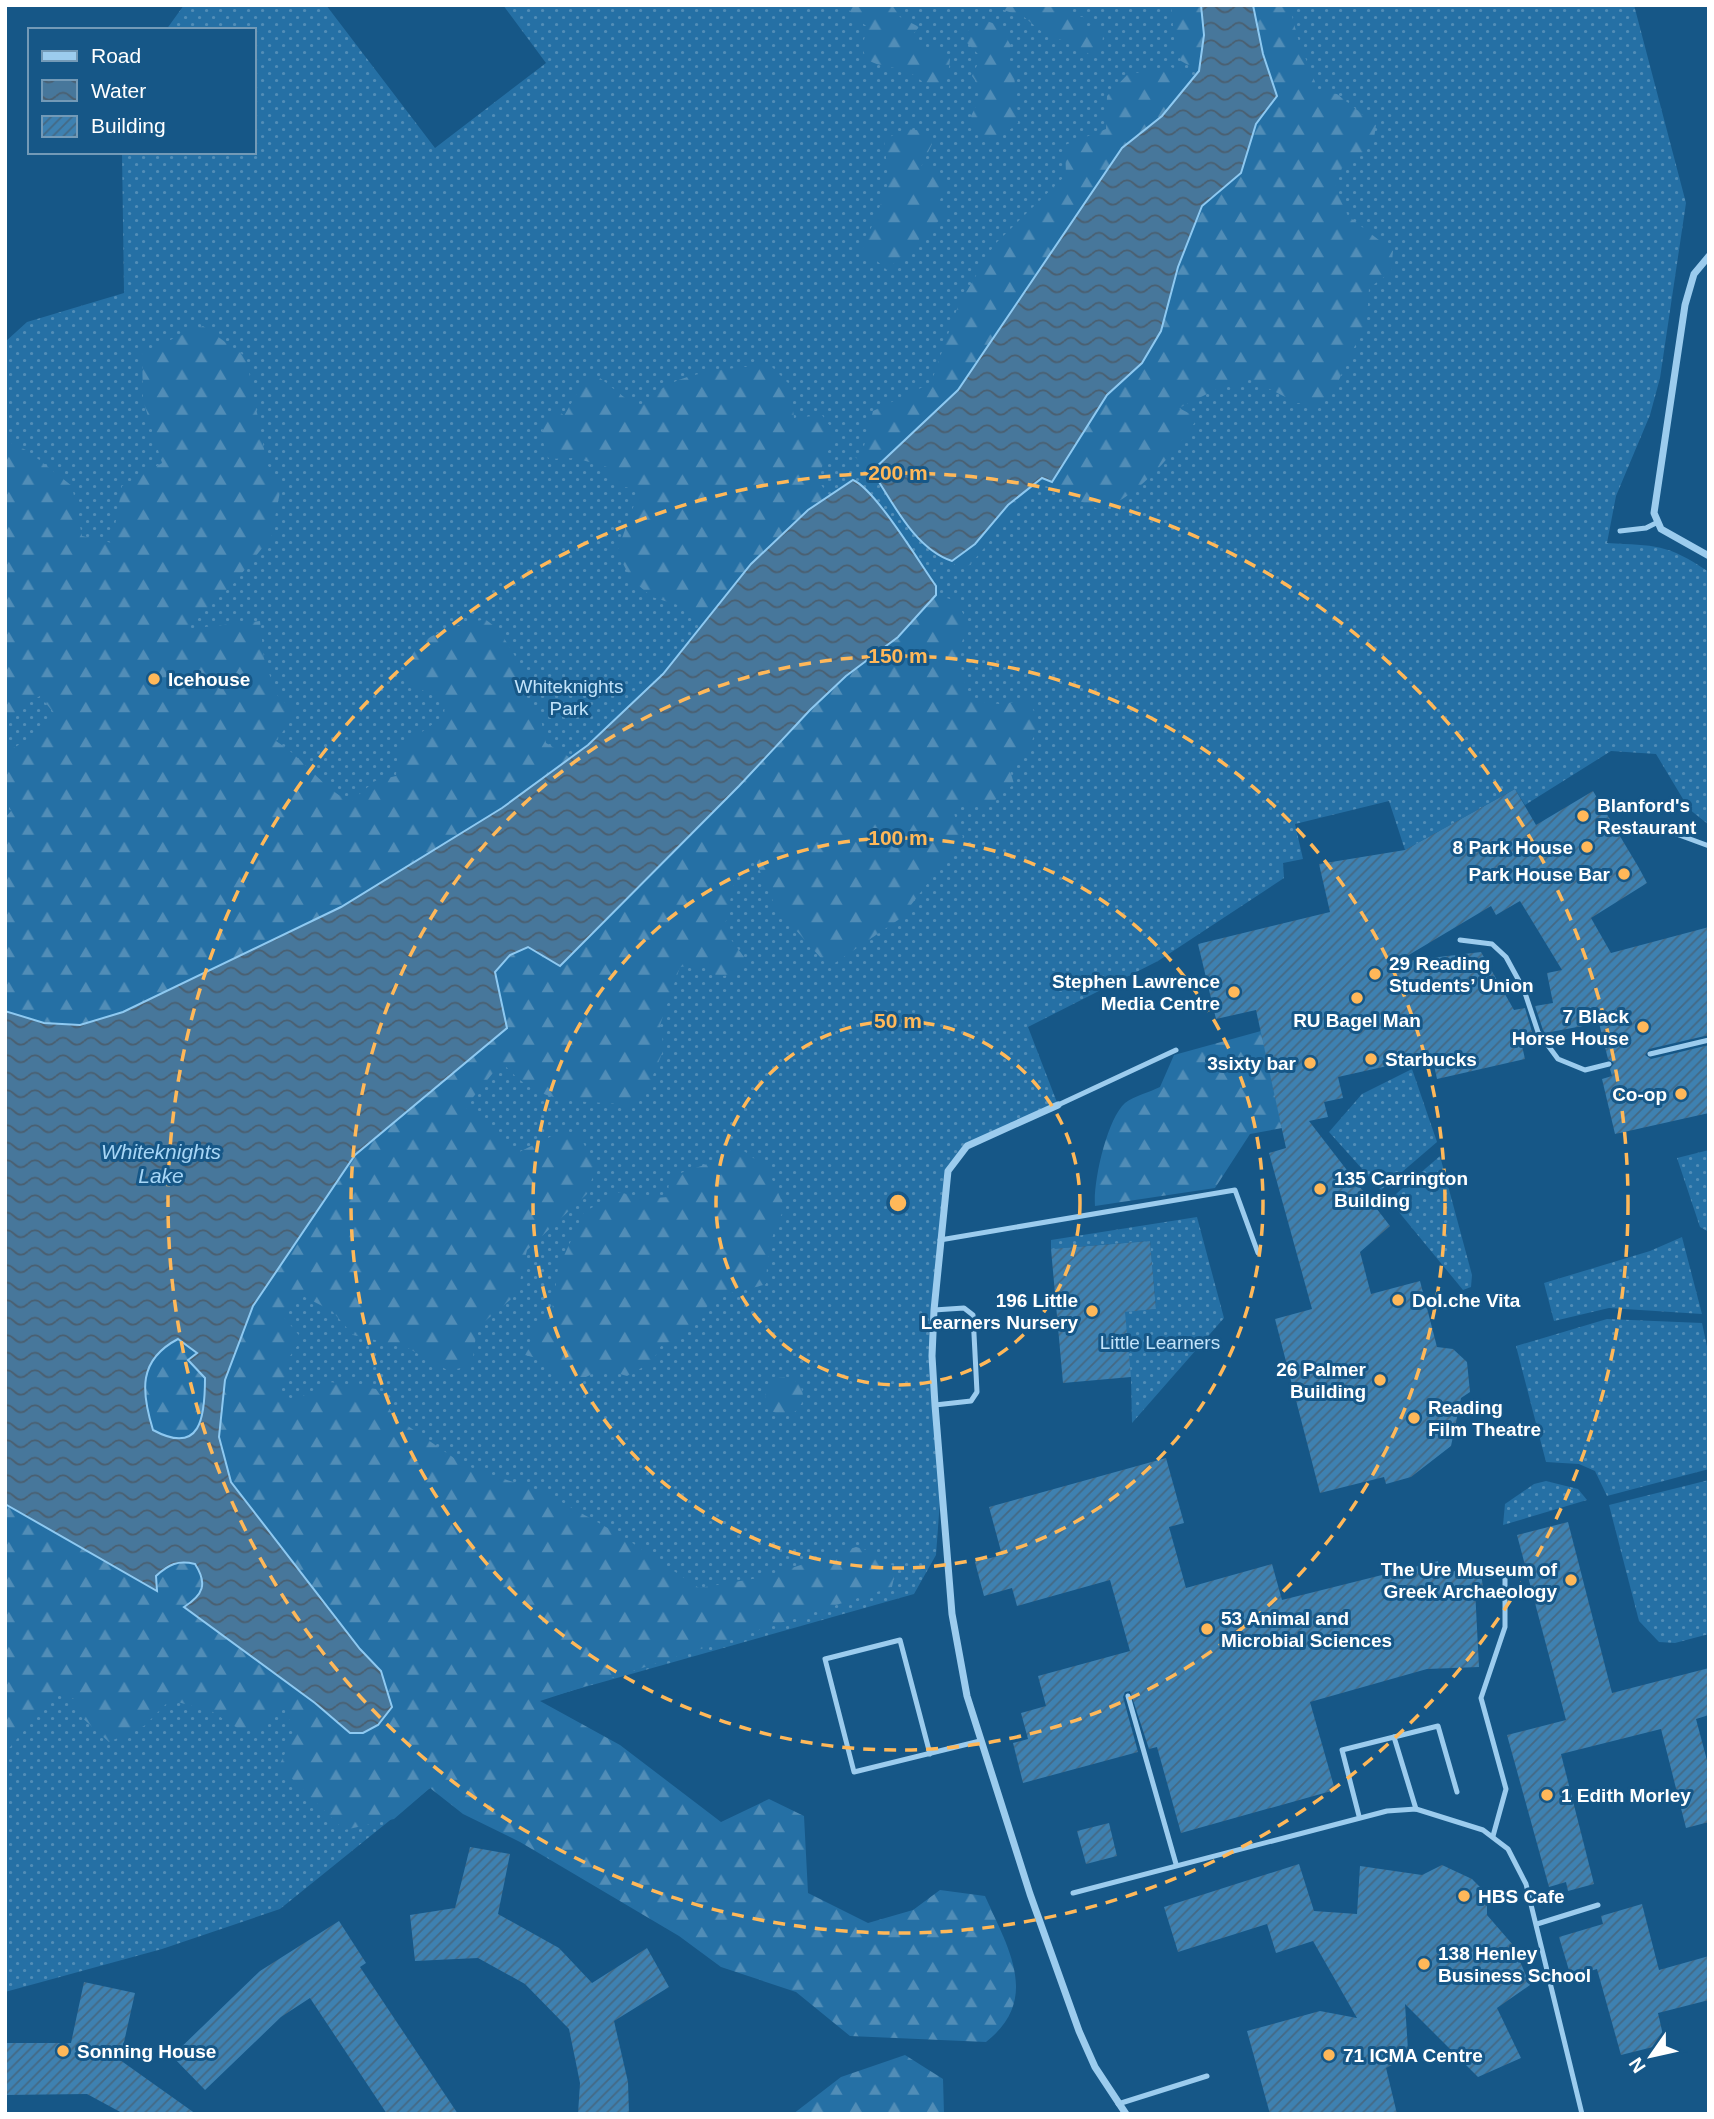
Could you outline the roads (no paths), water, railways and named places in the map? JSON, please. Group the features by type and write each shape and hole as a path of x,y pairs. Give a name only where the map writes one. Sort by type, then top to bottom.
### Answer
{"street":[{"path":"1709,256 1694,274 1685,305 1654,503 1656,523 1676,540 1709,556"},
{"path":"1058,1105 967,1146 948,1171 934,1310 932,1356 935,1405 952,1614 967,1696 1079,2031 1095,2067 1126,2114"}],"lane":[{"path":"1620,531 1646,528 1656,523"},
{"path":"1671,832 1709,846"},
{"path":"1460,940 1492,944 1506,957 1524,989 1538,1032 1558,1059 1585,1070 1609,1064"},
{"path":"1650,1054 1709,1040"},
{"path":"1058,1105 1176,1050"},
{"path":"940,1240 1235,1190 1258,1253"},
{"path":"934,1310 964,1308 973,1315 977,1392 971,1401 935,1405"},
{"path":"1493,1836 1506,1789 1480,1698 1505,1627 1505,1569"},
{"path":"930,1754 900,1640 825,1660 854,1772 930,1754 980,1741"},
{"path":"1128,1696 1176,1864"},
{"path":"1359,1816 1342,1750 1438,1726 1457,1792"},
{"path":"1394,1737 1416,1809"},
{"path":"1073,1893 1359,1816 1416,1809 1493,1836 1508,1849 1526,1884 1582,2114"},
{"path":"1537,1924 1598,1905"},
{"path":"1118,2104 1207,2077"}],"water":[{"path":"1201,5 1253,5 1263,54 1277,96 1256,124 1241,173 1202,206 1178,267 1161,331 1142,363 1107,395 1052,482 1042,478 1008,505 975,544 952,561 939,555 906,524 872,471 958,390 1122,148 1162,116 1199,71 1204,35"},
{"name":"Whiteknights Lake","path":"853,480 873,497 896,527 936,586 936,595 898,637 846,676 810,710 739,786 560,966 528,947 510,955 495,972 507,1028 355,1155 253,1306 225,1380 219,1437 231,1482 360,1649 381,1671 392,1707 378,1725 363,1733 350,1733 315,1703 184,1607 196,1598 202,1588 201,1577 195,1564 184,1562 165,1568 156,1576 157,1591 5,1504 5,1011 44,1023 80,1025 123,1012 341,907 502,808 588,745 663,674 751,564 808,510","holes":["178,1339 197,1353 188,1360 205,1378 204,1406 197,1428 191,1435 181,1438 169,1437 153,1430 145,1390 149,1367 165,1347"]}],"place":[{"name":"Icehouse","path":"154,679"},
{"name":"Blanford's Restaurant","path":"1583,816"},
{"name":"8 Park House","path":"1587,847"},
{"name":"Park House Bar","path":"1624,874"},
{"name":"29 Reading Students’ Union","path":"1375,974"},
{"name":"Stephen Lawrence Media Centre","path":"1234,992"},
{"name":"RU Bagel Man","path":"1357,998"},
{"name":"7 Black Horse House","path":"1643,1027"},
{"name":"Starbucks","path":"1371,1059"},
{"name":"3sixty bar","path":"1310,1063"},
{"name":"Co-op","path":"1681,1094"},
{"name":"135 Carrington Building","path":"1320,1189"},
{"name":"Dol.che Vita","path":"1398,1300"},
{"name":"196 Little Learners Nursery","path":"1092,1311"},
{"name":"26 Palmer Building","path":"1380,1380"},
{"name":"Reading Film Theatre","path":"1414,1418"},
{"name":"The Ure Museum of Greek Archaeology","path":"1571,1580"},
{"name":"53 Animal and Microbial Sciences","path":"1207,1629"},
{"name":"1 Edith Morley","path":"1547,1795"},
{"name":"HBS Cafe","path":"1464,1896"},
{"name":"138 Henley Business School","path":"1424,1964"},
{"name":"Sonning House","path":"63,2051"},
{"name":"71 ICMA Centre","path":"1329,2055"}],"park label":[{"name":"Whiteknights Park","path":"569,697"},
{"name":"Little Learners","path":"1160,1342"}]}
